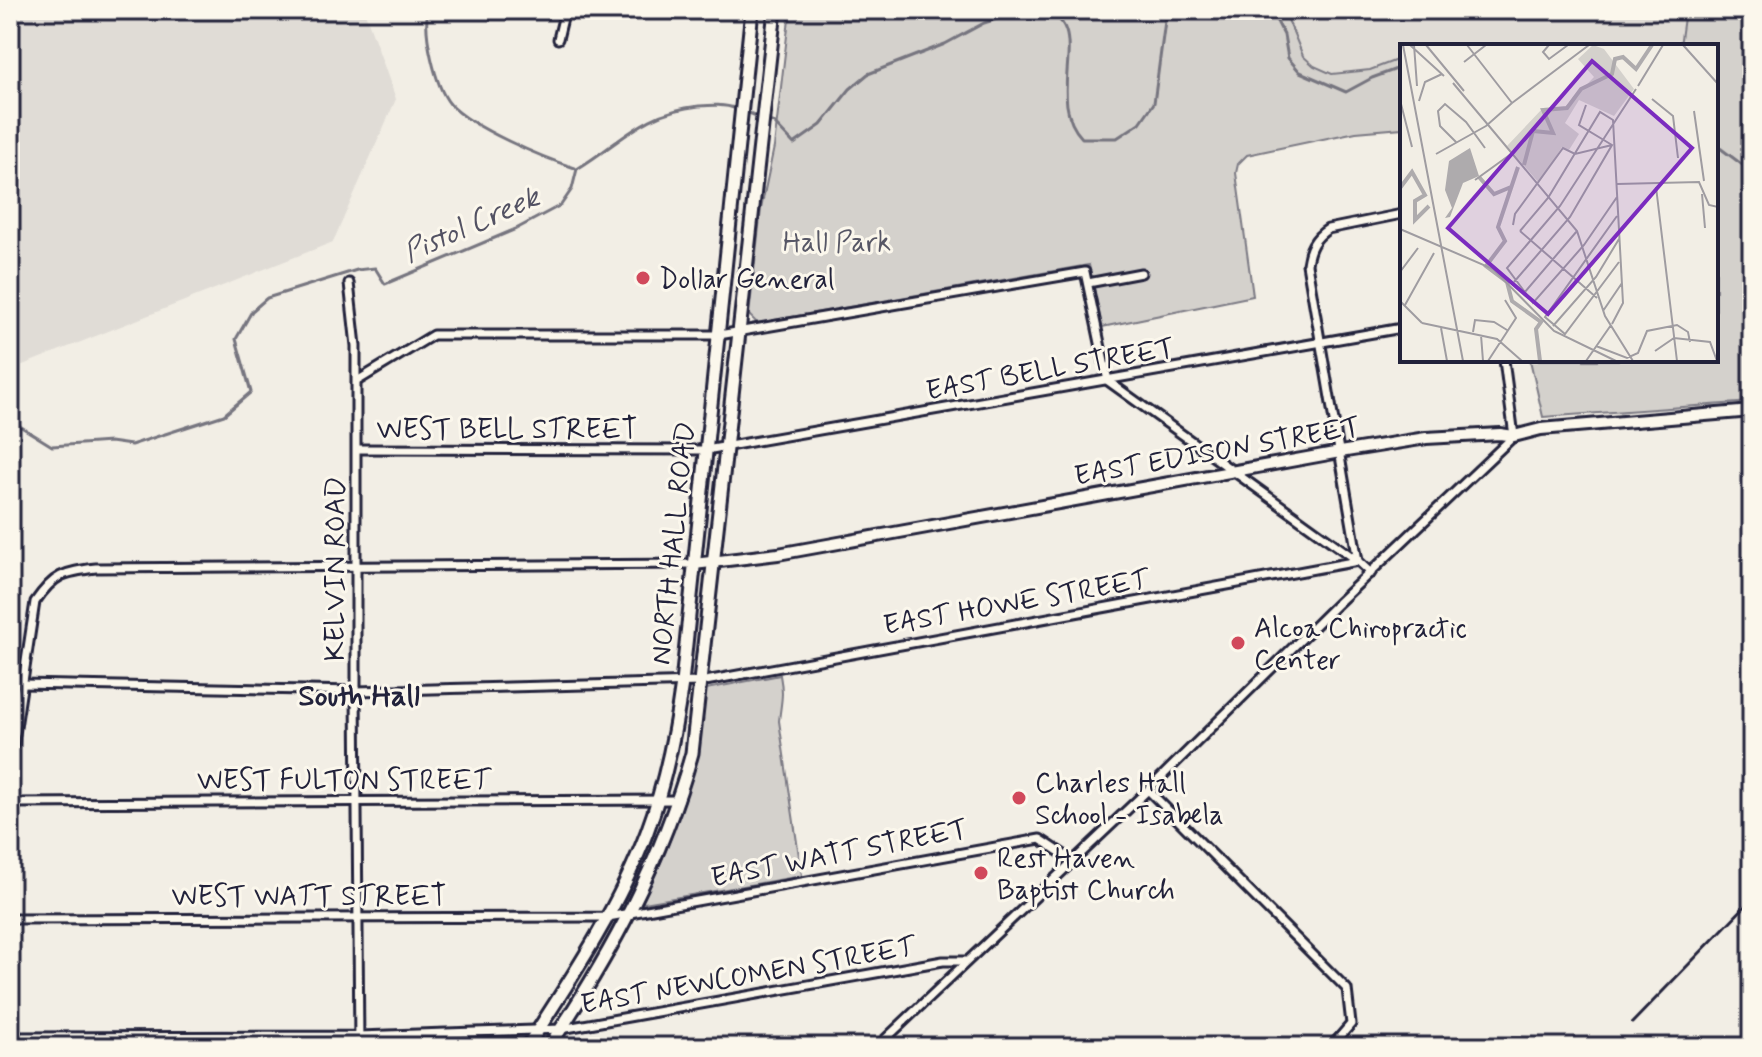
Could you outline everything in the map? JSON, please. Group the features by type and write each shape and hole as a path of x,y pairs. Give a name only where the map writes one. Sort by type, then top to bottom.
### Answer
{"main road":[{"name":"NORTH HALL ROAD","path":"527,1047 608,917 638,855 671,753 682,683 752,10"},
{"name":"NORTH HALL ROAD","path":"549,1047 630,913 651,871 679,800 692,753 775,10"}],"street":[{"path":"558,39 565,10"},
{"path":"1358,561 1307,264 1319,234 1342,225 1400,214"},
{"path":"357,381 433,335 719,335 1085,272 1108,381 1371,573"},
{"path":"1088,283 1141,273"},
{"name":"KELVIN ROAD","path":"349,283 357,381 355,567 359,1047"},
{"name":"EAST BELL STREET","path":"706,450 1400,328"},
{"path":"877,1047 1514,436 1504,362"},
{"name":"EAST EDISON STREET","path":"694,564 714,563 1426,438 1514,436 1541,429 1752,411"},
{"name":"WEST BELL STREET","path":"357,449 706,450"},
{"name":"EAST HOWE STREET","path":"22,684 356,691 700,682 1358,561"},
{"path":"10,767 35,602 49,581 68,572 96,568 694,564"},
{"path":"1148,790 1347,989 1351,1024 1337,1045"},
{"name":"WEST FULTON STREET","path":"10,803 679,800"},
{"name":"EAST WATT STREET","path":"608,917 1040,839 1072,860"},
{"name":"WEST WATT STREET","path":"10,919 608,917"},
{"name":"EAST NEWCOMEN STREET","path":"10,1037 359,1036 537,1031 943,961 966,961"}],"shaded area":[{"path":"30,10 364,10 396,99 333,242 10,370 10,16"},
{"path":"1284,10 1685,10 1680,44 1400,44 1400,59 1370,70 1332,74 1314,66 1303,56"}],"green space":[{"name":"Hall Park","path":"790,10 1284,10 1303,56 1314,66 1332,74 1370,70 1400,59 1400,128 1356,132 1247,155 1238,164 1236,173 1253,296 1102,327 1089,265 757,323 749,315 761,209 774,147"},
{"path":"1685,10 1752,10 1752,402 1543,417 1530,362 1718,362 1718,44 1680,44"},
{"path":"780,675 782,694 779,721 802,876 644,903 642,901 666,850 684,798 706,689"}],"waterway":[{"path":"428,10 427,31 432,58 450,104 491,132 575,168"},
{"name":"Pistol Creek","path":"766,120 774,123 794,144 821,125 850,89 868,74 945,44 984,23 1026,10"},
{"name":"Pistol Creek","path":"1037,10 1055,16 1065,28 1068,43 1067,102 1071,121 1082,138 1117,138 1140,123 1154,103 1165,21 1170,10"},
{"name":"Pistol Creek","path":"1271,10 1284,35 1288,58 1300,72 1346,92 1400,68"},
{"name":"Pistol Creek","path":"10,420 52,446 110,442 131,445 224,415 251,392 236,339 252,311 267,298 357,270 375,268 385,284 516,229 561,205 572,189 577,169 648,121 663,114 699,106 737,109"},
{"name":"Pistol Creek","path":"744,111 759,117"},
{"name":"Pistol Creek","path":"1718,146 1752,172"}],"railway":[{"path":"1632,1023 1752,899"}],"place":[{"name":"Dollar General","path":"643,278"},
{"name":"Alcoa Chiropractic Center","path":"1238,643"},
{"name":"Charles Hall School - Isabela","path":"1019,798"},
{"name":"Rest Haven Baptist Church","path":"981,873"}],"district":[{"name":"South Hall","path":"359,695"}]}
